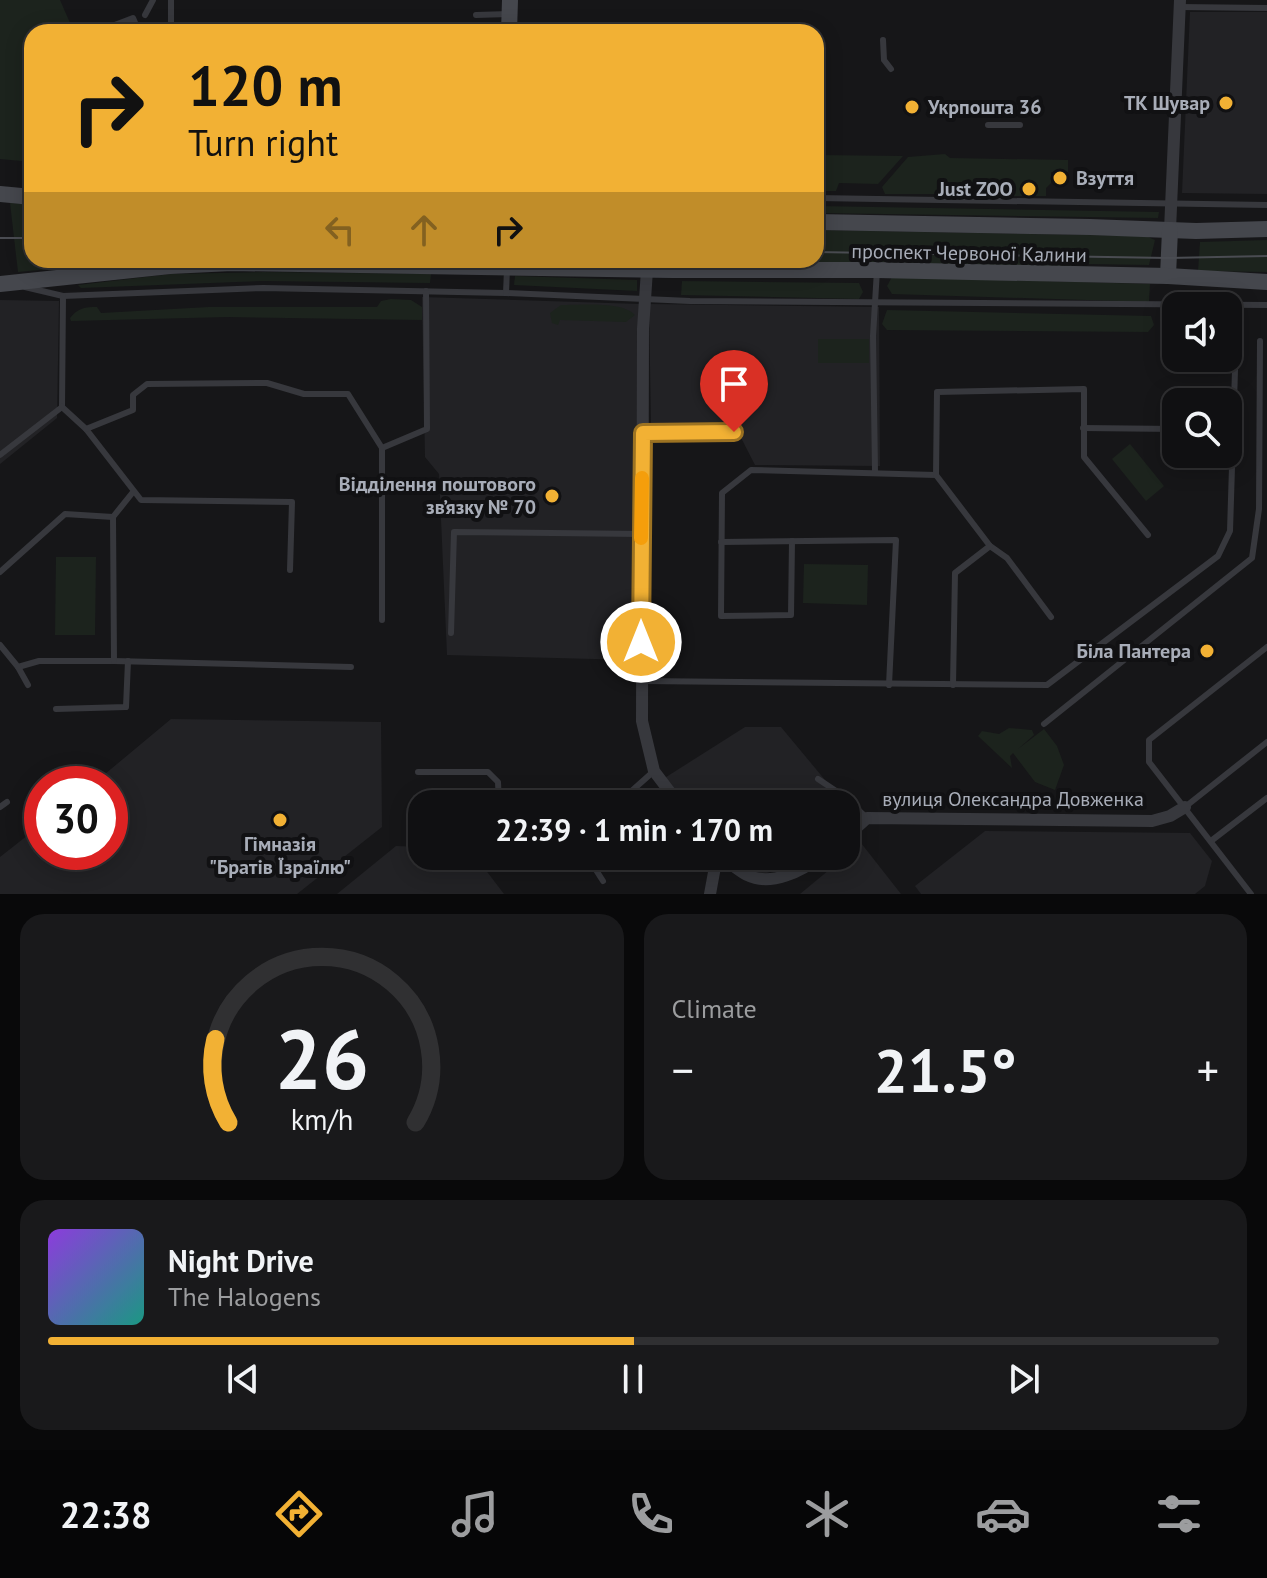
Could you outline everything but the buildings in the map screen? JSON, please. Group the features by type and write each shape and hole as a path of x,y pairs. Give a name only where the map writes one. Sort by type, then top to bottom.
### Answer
{"main road":[{"path":"0,194 24,196"},
{"name":"проспект Червоної Калини","path":"824,222 1170,230 1267,229"},
{"path":"1168,276 1170,230"},
{"name":"проспект Червоної Калини","path":"5,284 152,268"},
{"name":"проспект Червоної Калини","path":"600,268 1168,276 1267,282"}],"street":[{"path":"1170,230 1180,4"},
{"path":"647,270 641,534 642,721 654,771 668,790"},
{"name":"вулиця Олександра Довженка","path":"860,824 867,818 1152,821 1170,816 1185,807"},
{"path":"710,894 715,870"},
{"path":"740,870 762,879 801,870"}],"lane":[{"path":"145,15 153,0"},
{"path":"171,0 171,24"},
{"path":"1180,4 1267,8"},
{"path":"476,15 510,7"},
{"path":"117,24 133,18 136,24"},
{"path":"883,40 884,60 891,69"},
{"path":"988,125 1020,125"},
{"path":"824,198 1267,205"},
{"path":"506,293 507,268"},
{"path":"875,471 877,270"},
{"path":"5,284 63,296 173,289 263,288 645,298 1162,305"},
{"path":"382,448 427,429 426,291"},
{"path":"63,296 62,407 86,429 141,500 292,502 290,570"},
{"path":"1242,306 1267,305"},
{"path":"1044,724 1252,558 1259,509 1260,341"},
{"path":"86,429 133,410 133,395 147,384 267,383 304,394 348,394 382,448 382,620"},
{"path":"1051,617 1007,558 990,546 936,475 937,392 1084,389 1084,457 1148,535"},
{"path":"0,455 62,407"},
{"path":"1083,428 1162,429"},
{"path":"643,433 734,432"},
{"path":"642,681 1047,685 1218,556 1230,531 1231,468"},
{"path":"792,541 791,615 721,616 722,493 751,470 936,475"},
{"path":"114,661 113,517 133,492"},
{"path":"0,572 65,514 113,517"},
{"path":"451,633 454,532 641,534"},
{"path":"721,542 896,540 889,685"},
{"path":"953,685 955,573 990,546"},
{"path":"0,645 28,685"},
{"path":"1251,894 1149,762 1149,740 1267,647"},
{"path":"18,667 39,661 351,667"},
{"path":"56,709 126,707 128,661"},
{"path":"1185,807 1267,742"},
{"path":"633,790 654,771"},
{"path":"418,772 488,772 498,782 498,790"},
{"path":"818,779 842,795 867,818"},
{"path":"1211,841 1267,798"},
{"path":"0,807 7,802"},
{"path":"596,870 603,881"}],"shaded area":[{"path":"0,0 60,0 70,24 24,24 24,161 0,159"},
{"name":"ТК Шувар","path":"1190,12 1267,12 1267,194 1182,193"},
{"path":"945,154 950,158 1068,160 1068,172 1051,172 1046,196 992,196 991,187 960,186 948,190 947,194 885,194 882,187 908,157"},
{"path":"824,155 903,156 878,184 839,183 836,191 824,191"},
{"path":"10,203 24,204 24,268 61,268 18,272"},
{"path":"824,206 1159,212 1158,218 824,213"},
{"path":"824,230 1146,236 1155,240 1149,265 1088,264 1058,268 824,262"},
{"path":"1267,240 1267,272 1198,271 1200,242"},
{"path":"171,274 431,274 430,283 263,281 81,288 78,285"},
{"path":"515,276 637,280 637,291 514,285"},
{"path":"892,277 1150,284 1149,302 892,294 887,286"},
{"path":"682,281 859,283 863,292 859,299 681,295"},
{"path":"422,297 640,304 632,660 447,655 439,474 425,457"},
{"path":"0,300 59,301 57,418 0,464"},
{"path":"411,300 422,307 422,320 227,317 71,321 70,318 79,310 93,307 101,313 209,307 377,307 381,301"},
{"path":"649,304 879,307 880,466 755,465 736,428 651,426"},
{"path":"561,305 612,306 635,315 626,322 560,320 558,325 552,323 550,313"},
{"path":"887,310 1151,316 1154,325 1148,332 887,330 882,324"},
{"path":"818,339 869,339 869,363 818,363"},
{"path":"1130,444 1164,486 1146,501 1112,459"},
{"path":"56,557 96,557 95,635 55,635"},
{"path":"804,564 868,565 867,605 803,603"},
{"path":"171,719 381,722 382,827 297,894 0,894 0,857 24,838 24,870 128,870 128,766 115,766"},
{"path":"745,727 781,727 833,790 672,790 663,779"},
{"path":"1009,728 1032,730 1034,735 1018,749 1044,729 1057,746 1064,765 1055,790 1035,782 1013,753 1010,756 1012,768 978,736 982,731 999,734"},
{"path":"985,831 1190,833 1212,861 1205,886 1195,894 921,894 915,886"},
{"path":"860,844 901,894 800,894 829,870 860,870"},
{"path":"396,846 408,846 408,870 486,870 504,894 337,894"},
{"path":"753,870 776,870 764,874"}],"tram line":[{"path":"0,238 24,238"},
{"path":"824,252 1168,258 1267,256"}],"slow traffic":[{"path":"641,538 642,478"}],"place":[{"name":"ТК Шувар","path":"1226,103"},
{"name":"Укрпошта 36","path":"912,107"},
{"name":"Взуття","path":"1060,178"},
{"name":"Just ZOO","path":"1029,189"},
{"name":"Відділення поштового зв’язку № 70","path":"552,496"},
{"name":"Біла Пантера","path":"1207,651"},
{"name":"Гімназія \"Братів Їзраїлю\"","path":"280,820"}],"route":[{"path":"641,642 643,433 734,432"}]}
